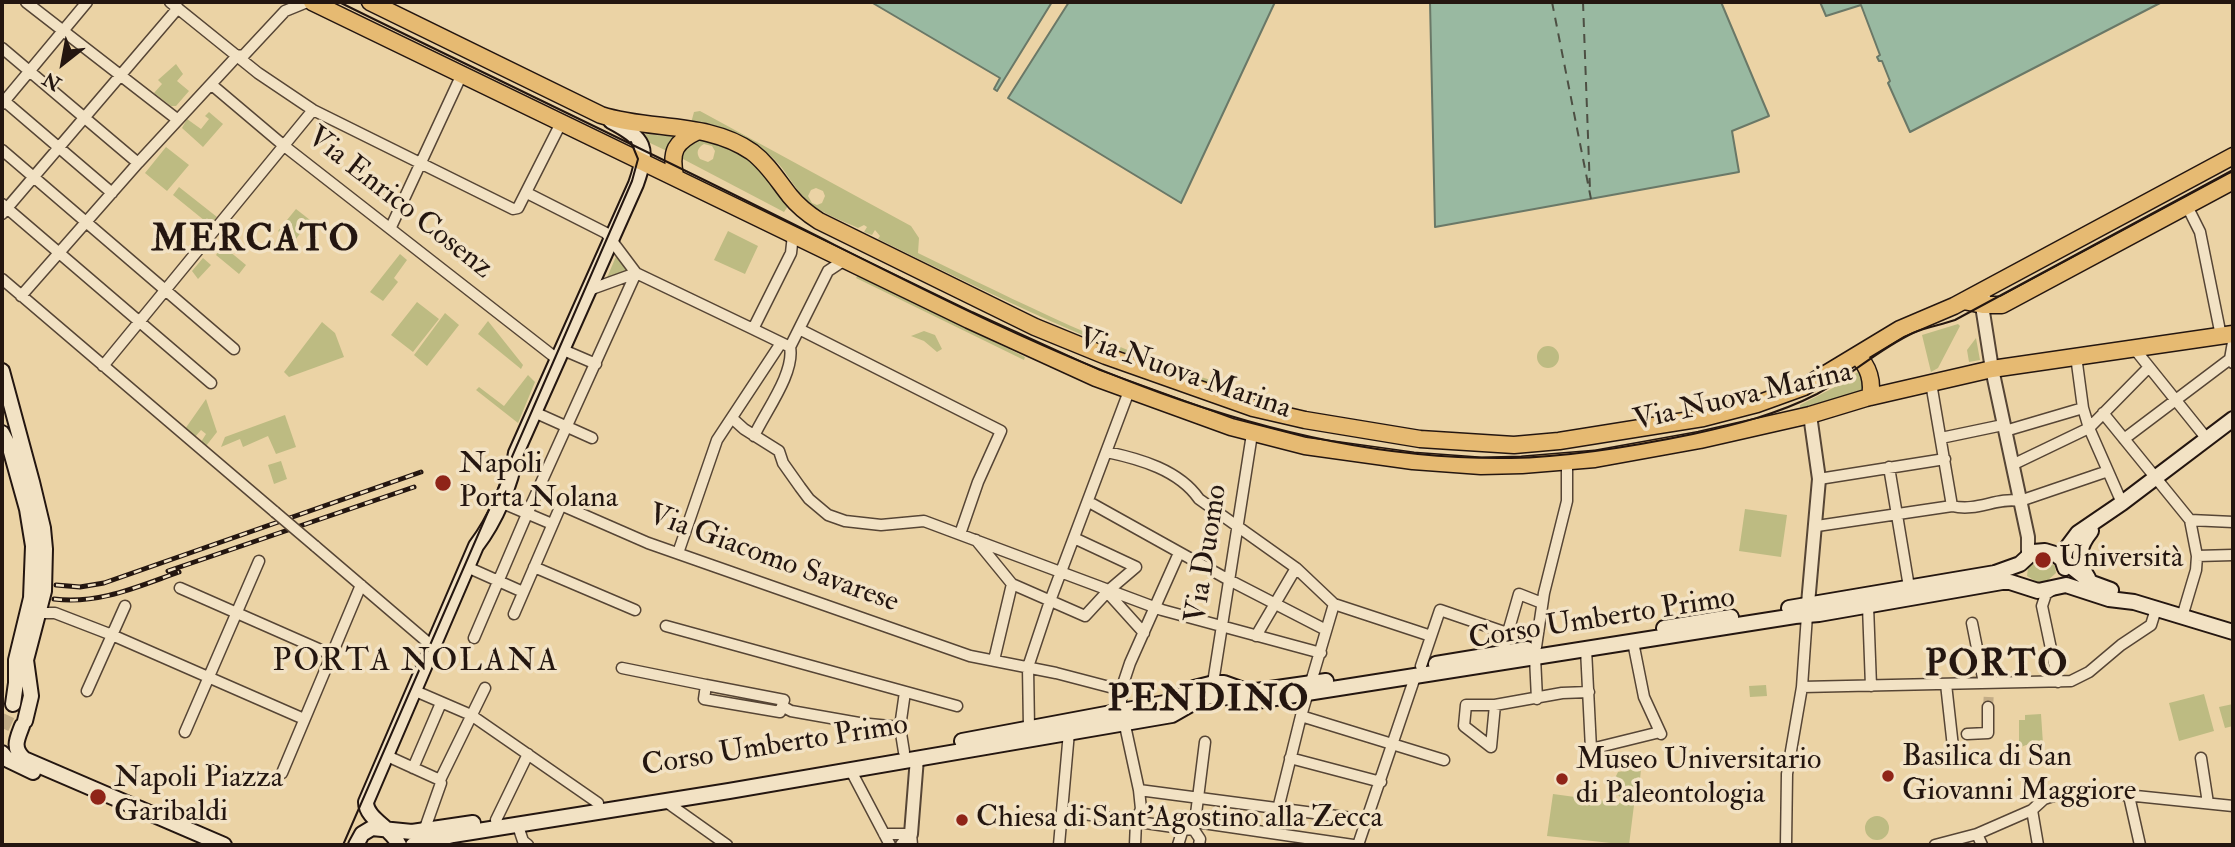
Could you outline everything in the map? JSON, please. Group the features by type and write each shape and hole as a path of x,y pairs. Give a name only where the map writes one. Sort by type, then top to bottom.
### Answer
{"main road":[{"name":"Via Nuova Marina","path":"310,2 969,320 1129,391 1252,434 1305,446 1413,461 1480,466 1567,463 1622,456 1810,415 1870,397 1992,369 2133,347 2229,337"},
{"name":"Via Nuova Marina","path":"370,2 601,115 623,121 715,134 750,150 764,162 792,198 819,221 1035,327 1106,356 1253,408 1305,420 1460,443 1559,441 1675,424 1750,406 1804,387 1910,323 1964,301 2233,156"},
{"path":"399,845 388,829 368,812 365,805 467,567 500,502 514,468 516,453 636,184 643,162 638,138 601,115"},
{"path":"636,184 648,173 669,173 671,159 684,137 698,131"},
{"path":"1964,301 2002,305 2233,181"},
{"path":"1857,356 1863,361 1868,372 1872,389 1870,397"},
{"path":"2,378 9,448 27,509 33,546 31,598 13,704"},
{"path":"6,418 43,528 45,580 39,613 22,654 32,696 16,745 19,753 24,759 224,845"},
{"path":"2055,588 2066,572 2063,562 2066,550 2078,533 2104,517 2233,419"},
{"path":"2092,583 2080,564 2079,553 2084,540 2104,517"},
{"path":"1961,584 1995,573 2045,551 2055,554 2092,583 2134,602"},
{"path":"2024,560 2019,577 2025,587"},
{"path":"1961,584 2002,582 2038,592 2066,585 2109,599 2156,608 2233,632"},
{"name":"Corso Umberto Primo","path":"1418,671 1502,653 1586,649 1633,642 1807,610 1909,587 1961,584"},
{"name":"Corso Umberto Primo","path":"1250,697 1807,610 1868,606 1961,584"},
{"path":"1171,708 1195,688 1213,683 1224,683 1250,697"},
{"path":"1171,708 1215,695 1250,697"},
{"name":"Corso Umberto Primo","path":"413,845 850,769 1029,728 1124,717 1171,708"},
{"name":"Corso Umberto Primo","path":"388,829 424,831 1069,733 1124,717"},
{"path":"2,753 19,766 201,845"},
{"path":"2,770 19,766"},
{"path":"356,845 368,829 388,829"}],"street":[{"path":"26,2 178,120"},
{"path":"87,2 3,102 112,193"},
{"path":"21,296 138,163 237,56 244,55 285,6 310,2"},
{"path":"211,383 60,253 4,209 121,76 174,5 277,87 313,110 513,209 518,208 527,193 561,123"},
{"path":"2,48 138,163"},
{"path":"391,227 462,75"},
{"name":"Via Enrico Cosenz","path":"212,85 283,145 559,354 596,364"},
{"path":"103,366 313,110"},
{"path":"2,150 234,349"},
{"path":"527,193 606,233 636,273 785,345 791,359 786,376 754,436"},
{"path":"2124,439 2174,399 2232,361 2229,337 2200,232 2187,206"},
{"path":"753,329 791,253 793,235"},
{"path":"678,553 717,440 768,366 799,329 828,271 846,259"},
{"path":"589,290 636,273"},
{"path":"474,638 636,273"},
{"path":"2,279 432,646"},
{"path":"1992,285 1983,305 1986,333 2028,537 2024,560"},
{"path":"1986,333 1992,315 2002,305"},
{"path":"799,329 1001,430 978,482 960,534"},
{"path":"2133,347 2207,439"},
{"path":"2076,356 2083,408 2089,428 2122,503"},
{"path":"2012,465 2089,428 2149,367"},
{"path":"1931,383 1952,506"},
{"path":"1029,728 1028,667 1129,391"},
{"path":"1941,438 2004,428 2083,408"},
{"path":"534,412 592,438"},
{"path":"2103,413 2190,520 2197,555 2196,570 2182,617"},
{"path":"1786,845 1787,774 1802,687 1807,610 1817,526 1819,479 1810,415"},
{"path":"733,419 779,451 783,463 809,499 828,515 845,521 881,525 924,521 1155,608 1321,653"},
{"name":"Via Duomo","path":"1213,683 1252,434"},
{"path":"1107,452 1151,464 1175,477 1199,499 1296,568 1334,604 1432,636"},
{"path":"1819,479 1945,459"},
{"path":"1537,699 1536,652 1542,603 1567,501 1567,463"},
{"path":"1889,467 1909,587"},
{"path":"1817,526 1952,506 1967,510 2011,500 2020,501 2108,471"},
{"path":"500,502 552,524 514,614"},
{"path":"1089,502 1228,580 1326,630"},
{"name":"Via Giacomo Savarese","path":"552,524 561,505 648,543 970,656 1121,690"},
{"path":"2190,520 2233,522"},
{"path":"975,539 1012,584 1085,616 1136,567 1074,538"},
{"path":"1135,845 1136,821 1141,809 1121,690 1179,553"},
{"path":"2197,555 2233,555"},
{"path":"185,732 259,561"},
{"path":"467,567 523,592"},
{"path":"534,567 635,610"},
{"path":"1256,636 1296,568"},
{"path":"282,773 360,584"},
{"path":"995,660 1012,584"},
{"path":"2055,588 2046,594 2042,606 2058,682"},
{"path":"180,589 330,654"},
{"path":"1108,591 1144,634"},
{"path":"1502,653 1519,594 1542,603"},
{"path":"1278,808 1301,716 1334,604"},
{"path":"88,691 125,606"},
{"path":"1868,606 1871,686"},
{"path":"1802,687 1946,684 1987,686 2071,681 2089,672 2121,645 2151,625 2156,608"},
{"path":"1063,811 1183,829 1195,826 1345,844 1357,843 1381,782 1440,610 1507,633"},
{"path":"39,613 55,613 112,635 304,719"},
{"path":"1972,624 1987,686"},
{"path":"666,626 957,706"},
{"path":"1586,649 1591,749 1661,733 1644,697 1633,642"},
{"path":"622,668 706,685 704,699 780,712 782,706 791,711 900,727"},
{"path":"1946,684 1953,747"},
{"path":"424,831 440,780 485,688"},
{"path":"413,690 471,715 598,803"},
{"path":"905,692 900,727 911,755 911,840"},
{"path":"1495,705 1491,747 1464,726 1466,705 1495,705 1562,693 1589,692"},
{"path":"413,768 442,703"},
{"path":"1967,734 1988,733 1988,707"},
{"path":"1301,716 1444,760"},
{"path":"1059,845 1069,733"},
{"path":"1199,845 1200,839 1195,826 1205,742"},
{"path":"496,820 528,754"},
{"path":"385,755 440,780"},
{"path":"1290,758 1381,782"},
{"path":"2201,758 2208,803"},
{"path":"850,769 890,845"},
{"path":"1139,790 1367,820"},
{"path":"1935,845 1977,834 2055,795 2127,795 2233,806"},
{"path":"2127,795 2140,845"},
{"path":"664,801 727,845"},
{"path":"2033,808 2038,845"},
{"path":"518,826 527,845"},
{"path":"1178,845 1183,829"},
{"path":"884,834 911,840"},
{"path":"1977,834 1982,845"},
{"path":"902,845 911,840"}],"shaded area":[{"path":"871,2 1052,2 997,91 994,89 1000,78"},
{"path":"1069,2 1275,2 1181,203 1008,98"},
{"path":"1430,2 1721,2 1769,116 1732,131 1739,172 1435,227"},
{"path":"1820,2 2162,2 1910,132 1888,83 1890,81 1882,61 1877,57 1880,55 1861,5 1826,16"},
{"path":"176,64 183,74 177,81 189,91 176,106 171,106 154,93 162,84 158,80"},
{"path":"700,111 911,226 919,238 918,253 1108,342 1227,385 1226,389 1137,357 1049,320 878,239 880,236 875,230 872,235 864,232 867,227 864,225 858,228 827,214 815,207 798,191 782,168 764,150 729,132 691,123 694,112","holes":["816,188 823,191 825,196 822,203 812,203 808,196 811,190"]},
{"path":"209,112 223,124 203,147 182,128 187,119 201,129 209,119 205,116"},
{"path":"645,134 677,137 667,151 650,143"},
{"path":"701,138 736,151 754,163 788,206 784,212 681,158 691,140","holes":["704,144 712,146 715,151 713,159 708,162 700,159 700,147"]},
{"path":"166,147 189,165 167,191 145,173"},
{"path":"179,187 217,217 210,225 173,195"},
{"path":"296,209 310,220 293,243 278,231"},
{"path":"728,231 758,246 745,274 714,260"},
{"path":"223,246 246,265 239,274 216,255"},
{"path":"400,254 407,260 394,278 398,282 383,301 370,292"},
{"path":"617,254 630,270 606,280"},
{"path":"203,258 211,265 198,279 192,271"},
{"path":"858,274 1025,357 1024,360 856,278"},
{"path":"417,302 439,319 413,352 391,335"},
{"path":"445,313 459,325 427,366 414,355"},
{"path":"488,321 523,365 521,369 478,334"},
{"path":"322,322 335,333 344,357 289,377 284,372"},
{"path":"1958,324 1960,326 1938,368 1931,372 1922,335"},
{"path":"924,331 935,335 942,349 937,352 924,341 911,336"},
{"path":"1976,338 1980,360 1969,362 1967,350"},
{"path":"1548,346 1556,349 1559,357 1556,365 1548,368 1540,365 1537,357 1540,349"},
{"path":"1861,370 1863,388 1859,393 1800,408 1800,405"},
{"path":"528,375 535,382 518,423 476,390 479,387 504,406"},
{"path":"206,399 217,432 206,446 201,442 206,434 201,430 195,437 185,429"},
{"path":"285,415 296,447 276,454 268,436 243,447 240,439 221,447 225,437"},
{"path":"281,461 287,479 274,484 268,465"},
{"path":"1745,509 1787,515 1781,557 1739,551"},
{"path":"2038,560 2048,561 2055,566 2056,573 2047,581 2037,582 2027,576 2028,568"},
{"path":"1766,685 1767,696 1750,697 1749,686"},
{"path":"2204,694 2214,731 2179,741 2169,703"},
{"path":"2233,704 2233,726 2225,728 2219,707"},
{"path":"2041,714 2043,744 2019,748 2019,720 2025,720 2025,715"},
{"path":"1625,767 1641,769 1638,800 1620,797 1616,793 1621,784 1620,780 1615,778"},
{"path":"1553,794 1634,805 1629,845 1547,836"},
{"path":"1877,816 1885,820 1889,828 1885,836 1877,840 1869,836 1865,828 1869,820"}],"ferry route":[{"path":"1552,2 1591,199"},
{"path":"1583,2 1590,190"}],"tunnel":[{"path":"1988,707 1989,692"},
{"path":"2,728 13,704"}],"tram line":[{"path":"339,2 953,304 1042,345 1132,382 1223,414 1317,438 1413,454 1511,458 1579,453 1693,434 1772,413 1817,394 1900,339 1955,320 2233,170"},
{"path":"343,845 632,181 638,159 631,142"}],"railway":[{"path":"56,585 80,587 104,583 421,472"},
{"path":"168,571 414,487"},
{"path":"54,599 102,597 179,572"}],"place":[{"name":"Napoli Porta Nolana","path":"443,483"},
{"name":"Università","path":"2043,560"},
{"name":"Basilica di San Giovanni Maggiore","path":"1888,776"},
{"name":"Museo Universitario di Paleontologia","path":"1562,779"},
{"name":"Napoli Piazza Garibaldi","path":"98,797"},
{"name":"Chiesa di Sant'Agostino alla Zecca","path":"962,820"}],"district":[{"name":"MERCATO","path":"256,242"},
{"name":"PORTA NOLANA","path":"416,663"},
{"name":"PORTO","path":"1997,667"},
{"name":"PENDINO","path":"1209,702"}]}
